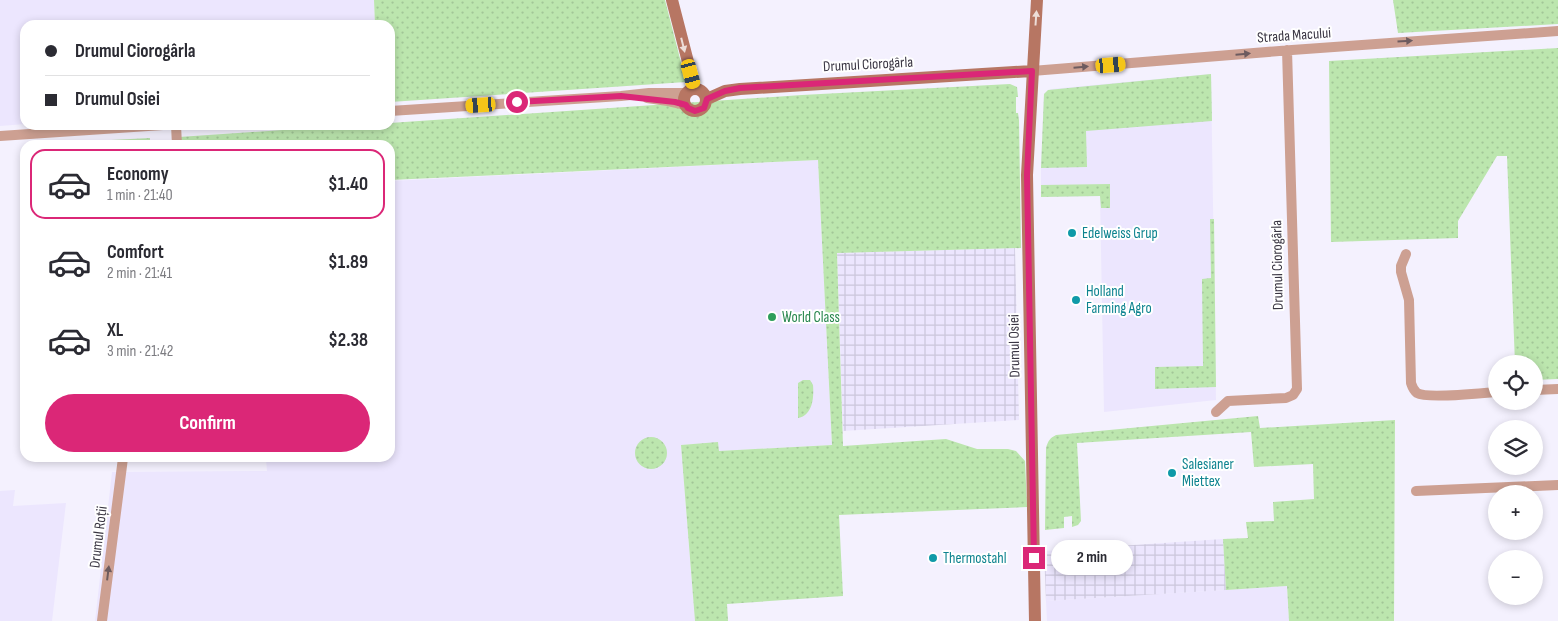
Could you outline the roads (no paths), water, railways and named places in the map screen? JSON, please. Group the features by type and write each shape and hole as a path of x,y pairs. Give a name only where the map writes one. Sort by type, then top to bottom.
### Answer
{"street":[{"path":"395,110 649,93 689,96 701,91 707,99 704,108 698,111 691,110 689,96 672,0"},
{"name":"Drumul Osiei","path":"1035,621 1027,175 1037,0"},
{"name":"Strada Macului","path":"1032,71 1287,50 1558,32"},
{"name":"Drumul Ciorogârla","path":"1216,412 1228,401 1286,398 1293,395 1297,389 1287,50"},
{"path":"1031,90 1040,78 1053,69"},
{"name":"Drumul Ciorogârla","path":"707,99 725,91 740,88 1032,71"},
{"path":"0,136 89,130"},
{"path":"1406,254 1401,266 1401,272 1409,300 1411,383 1413,388 1417,393 1430,396 1488,392"},
{"path":"1543,390 1558,389"},
{"name":"Drumul Roții","path":"102,621 122,462"},
{"path":"1416,491 1558,485"}],"place":[{"name":"Edelweiss Grup","path":"1072,233"},
{"name":"Holland Farming Agro","path":"1076,300"},
{"name":"World Class","path":"772,317"},
{"name":"Salesianer Miettex","path":"1172,473"},
{"name":"Thermostahl","path":"933,558"}]}
